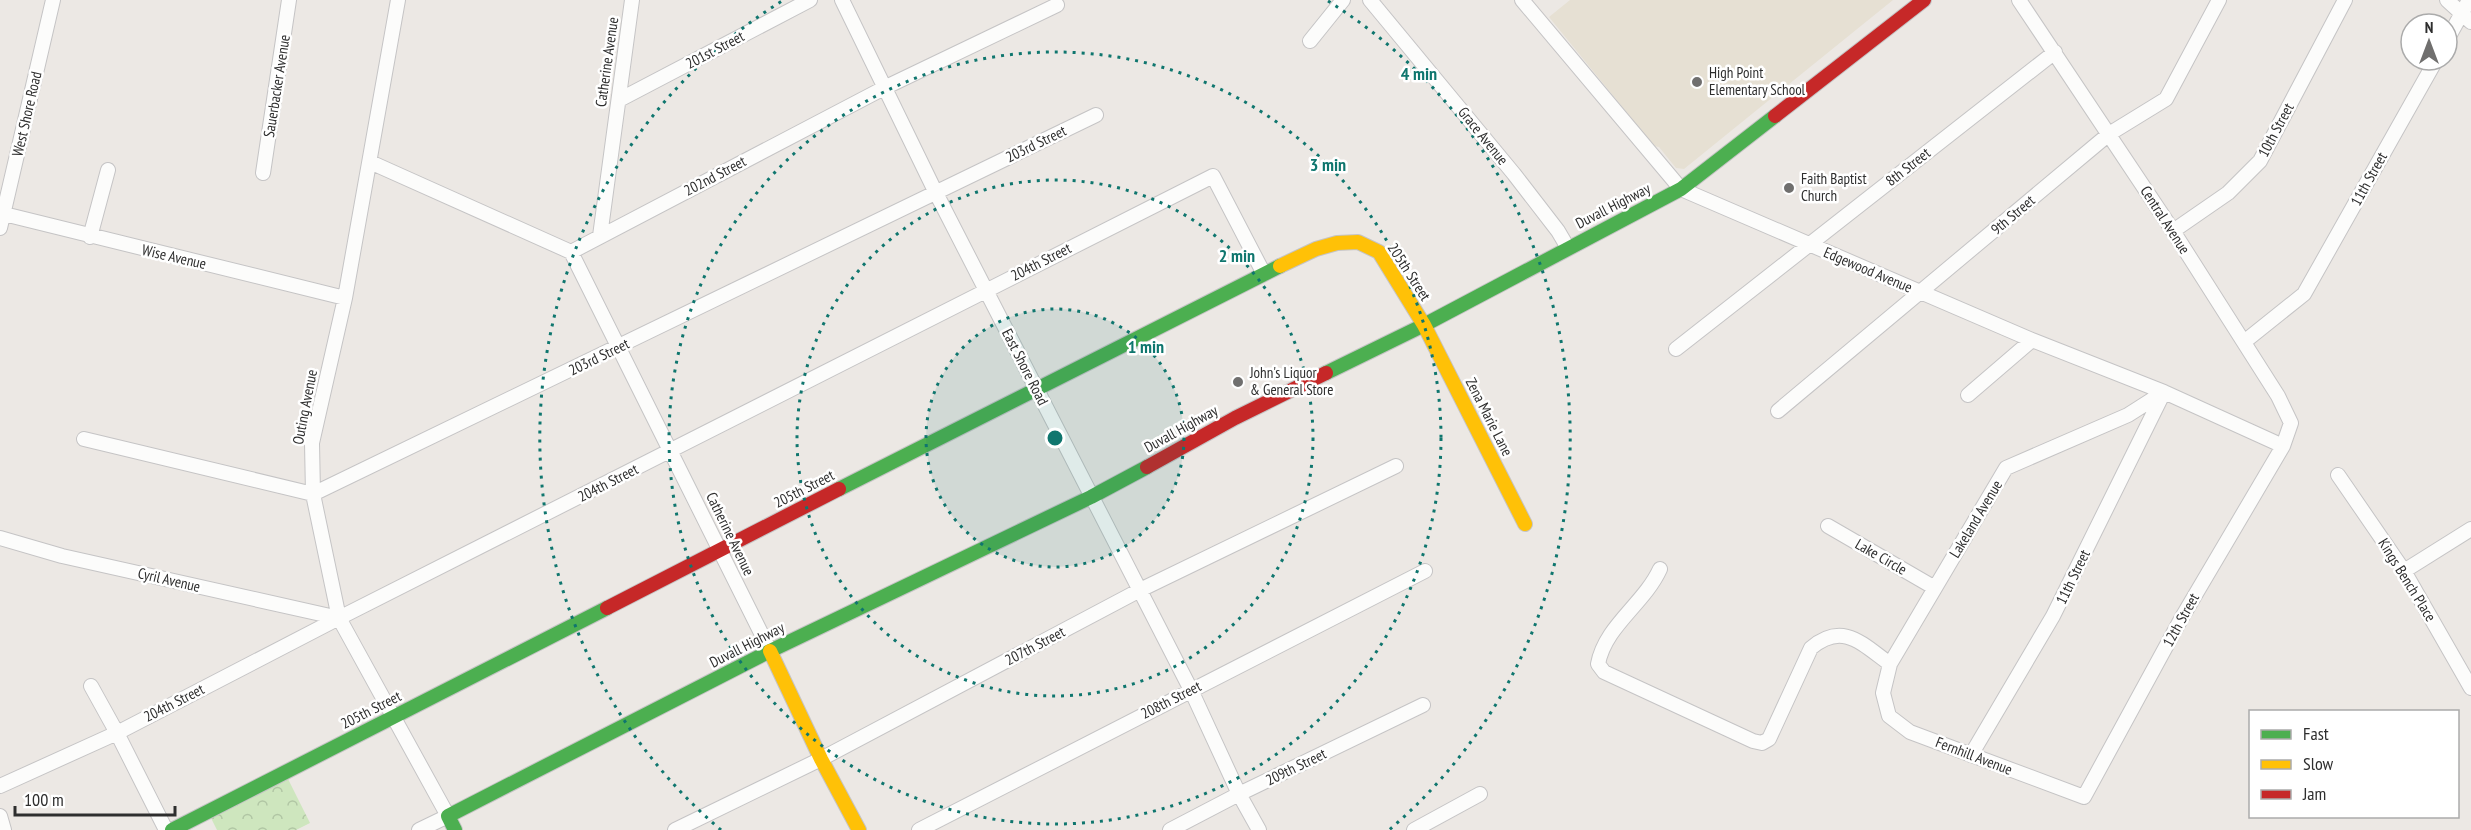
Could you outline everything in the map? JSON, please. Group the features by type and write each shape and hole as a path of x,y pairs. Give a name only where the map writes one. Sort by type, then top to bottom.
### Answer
{"street":[{"name":"West Shore Road","path":"2,221 53,0"},
{"name":"Sauerbacker Avenue","path":"263,172 289,0"},
{"name":"Outing Avenue","path":"398,0 345,298 312,443 313,494 339,618 395,716 455,830"},
{"name":"Catherine Avenue","path":"600,236 632,0"},
{"name":"201st Street","path":"619,100 810,0"},
{"name":"East Shore Road","path":"842,0 935,191 1191,690 1239,794 1259,830"},
{"path":"1310,41 1343,0"},
{"name":"Grace Avenue","path":"1370,0 1526,190 1558,231 1568,248"},
{"name":"Edgewood Avenue","path":"1522,0 1681,189 2032,340 2164,392 2283,446"},
{"name":"Duvall Highway","path":"420,830 770,651 1091,497 1235,418 1424,325 1681,189 1924,0"},
{"name":"Central Avenue","path":"2019,0 2173,231 2278,396 2291,423 2283,446"},
{"name":"9th Street","path":"1778,411 2109,134 2166,99 2219,0"},
{"name":"10th Street","path":"2173,231 2228,193 2260,161 2346,0"},
{"path":"2447,0 2466,18"},
{"path":"2466,18 2469,0"},
{"name":"202nd Street","path":"571,252 886,87 1057,5"},
{"name":"8th Street","path":"1676,349 2055,52"},
{"name":"11th Street","path":"2244,342 2304,294 2429,72"},
{"name":"203rd Street","path":"313,494 619,348 935,191 1096,115"},
{"path":"370,162 571,252"},
{"path":"90,237 108,170"},
{"name":"204th Street","path":"0,786 117,733 339,618 1213,176 1264,274"},
{"name":"Wise Avenue","path":"2,221 90,237 345,298"},
{"name":"205th Street","path":"172,830 1035,388 1337,240 1369,244 1379,252 1424,325"},
{"name":"Catherine Avenue","path":"571,252 770,651 821,759 859,830"},
{"name":"Zena Marie Lane","path":"1424,325 1525,524"},
{"path":"1968,395 2032,340"},
{"name":"11th Street","path":"1971,755 2053,616 2164,392"},
{"name":"Lakeland Avenue","path":"1883,693 1890,664 2006,468 2128,415 2164,392"},
{"path":"84,439 313,494"},
{"name":"12th Street","path":"2084,797 2181,619 2283,446"},
{"name":"207th Street","path":"675,830 821,759 1140,591 1396,466"},
{"name":"Kings Bench Place","path":"2338,475 2404,571 2471,688"},
{"name":"Lake Circle","path":"1828,526 1935,588"},
{"path":"2404,571 2471,529"},
{"name":"Cyril Avenue","path":"0,538 62,556 339,618"},
{"path":"1660,569 1644,595 1616,626 1600,653 1598,664 1604,672 1753,741 1762,743 1769,739 1811,648 1821,639 1832,635 1849,637 1890,664"},
{"name":"208th Street","path":"919,830 1425,571"},
{"path":"91,686 166,830"},
{"name":"Fernhill Avenue","path":"1883,693 1888,716 1910,732 2084,797"},
{"name":"209th Street","path":"1170,830 1423,705"},
{"path":"1413,830 1480,794"},
{"path":"0,816 4,830"}],"shaded area":[{"name":"High Point Elementary School","path":"1570,0 1893,0 1684,169 1676,168 1659,147 1654,146 1549,17"}],"green space":[{"path":"288,779 310,823 296,830 217,830 211,818"}],"traffic: fast":[{"path":"1326,373 1424,325 1681,189 1775,116"},
{"path":"839,489 1280,266"},
{"path":"455,830 448,816 770,651 1091,497 1147,467"},
{"path":"172,830 607,608"}],"traffic: slow":[{"path":"1280,266 1316,249 1337,243 1358,242 1379,252 1424,325 1525,524"},
{"path":"770,651 821,759 859,830"}],"traffic: jam":[{"path":"1775,116 1924,0"},
{"path":"1147,467 1235,418 1326,373"},
{"path":"607,608 839,489"}],"place":[{"name":"High Point Elementary School","path":"1697,82"},
{"name":"Faith Baptist Church","path":"1789,188"},
{"name":"John's Liquor & General Store","path":"1238,382"}]}
